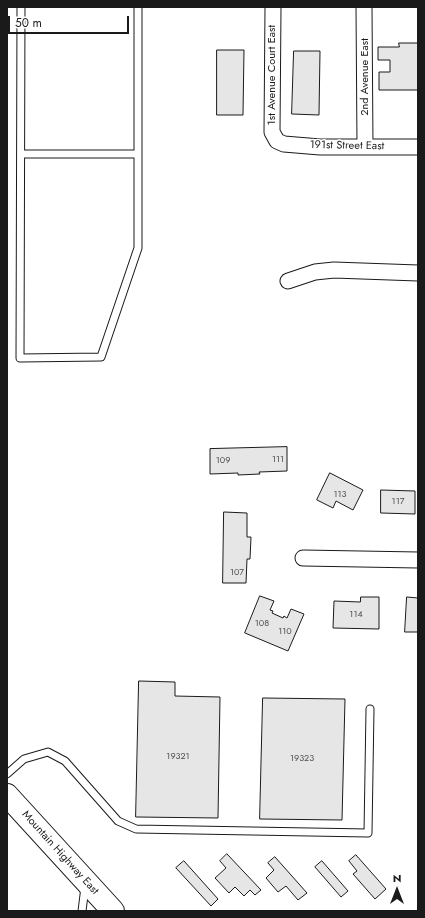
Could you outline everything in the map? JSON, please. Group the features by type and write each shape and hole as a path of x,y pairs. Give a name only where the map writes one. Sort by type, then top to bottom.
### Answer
{"main road":[{"name":"Mountain Highway East","path":"7,795 113,911"}],"street":[{"name":"1st Avenue Court East","path":"273,7 272,132 277,141"},
{"name":"2nd Avenue East","path":"364,7 365,147"},
{"name":"191st Street East","path":"277,141 284,144 320,147 418,148"},
{"path":"288,281 315,272 334,270 418,273"},
{"path":"303,558 418,560"}],"lane":[{"path":"22,7 20,358 101,358 138,248 138,7"},
{"path":"21,154 138,154"},
{"path":"7,774 24,759 48,752 65,761 118,821 136,829 368,833 370,709"},
{"path":"82,911 86,881"}],"building":[{"path":"399,43 418,43 418,90 379,90 379,72 390,72 390,60 378,60 378,47 399,47"},
{"path":"217,50 244,50 243,115 217,115"},
{"path":"294,51 320,51 319,115 292,114"},
{"path":"287,447 287,471 259,472 260,474 238,475 238,473 210,474 210,449"},
{"path":"330,473 363,490 353,510 336,501 333,508 317,500"},
{"path":"381,490 415,491 415,514 381,513"},
{"path":"224,512 247,513 247,537 251,537 250,559 247,559 246,583 223,583"},
{"path":"260,596 274,601 270,610 273,611 272,613 283,618 284,616 287,618 291,609 304,614 288,651 245,633"},
{"path":"361,597 379,597 379,629 333,628 334,601 360,602"},
{"path":"407,597 418,598 418,632 405,632"},
{"path":"139,681 175,682 175,696 220,697 218,818 136,817"},
{"path":"263,698 345,699 342,820 260,819"},
{"path":"227,854 261,890 255,895 250,890 244,896 235,887 229,893 215,878 226,868 220,861"},
{"path":"356,855 386,889 375,899 353,874 357,871 349,861"},
{"path":"275,857 307,893 298,900 286,886 278,892 266,878 274,870 268,863"},
{"path":"184,861 218,899 211,906 176,868"},
{"path":"322,861 348,891 341,897 315,867"}]}
